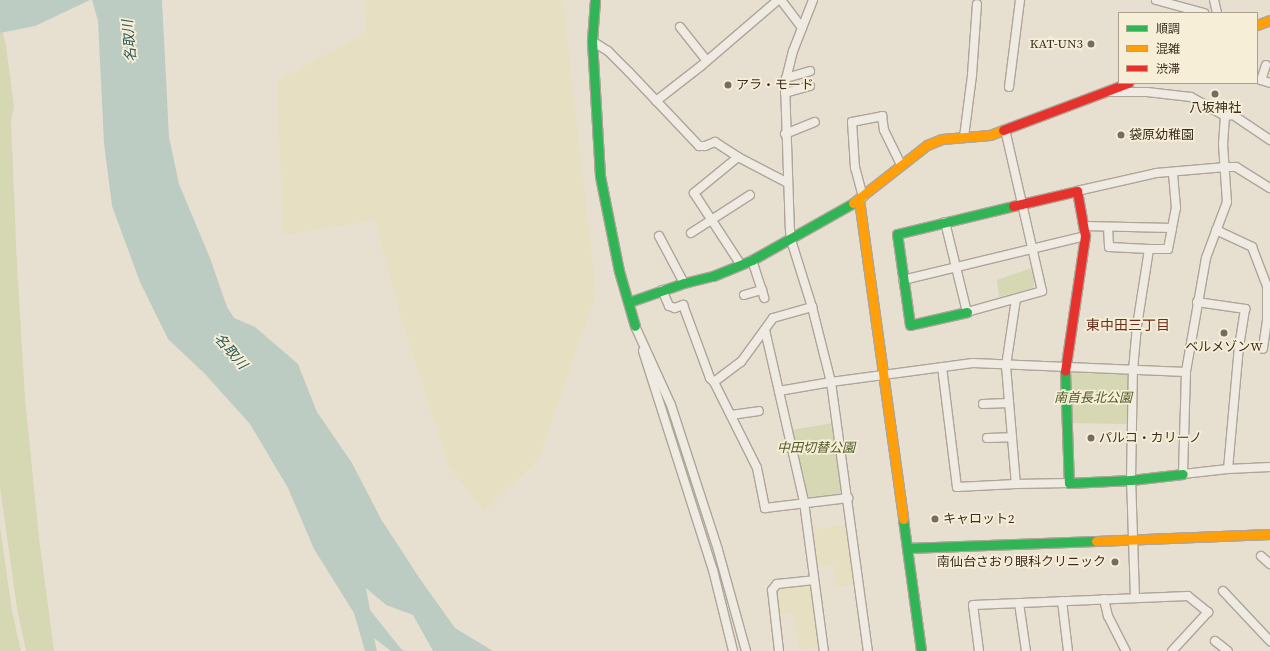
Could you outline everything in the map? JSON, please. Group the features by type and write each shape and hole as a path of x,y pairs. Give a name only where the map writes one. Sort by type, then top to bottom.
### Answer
{"street":[{"path":"656,100 780,0 802,28"},
{"path":"813,0 802,28 786,78 785,134 791,240 812,307 831,382 868,651"},
{"path":"1009,87 1020,0"},
{"path":"1156,0 1200,12"},
{"path":"1214,0 1217,12"},
{"path":"597,2 592,41 600,176 619,271 635,326 713,570 733,651"},
{"path":"964,137 972,75 977,4"},
{"path":"1258,25 1270,20"},
{"path":"680,26 707,60"},
{"path":"592,41 608,51 699,146 705,146 715,142 738,157 788,182"},
{"path":"1266,65 1261,80 1270,83"},
{"path":"786,78 810,71"},
{"path":"629,302 684,283 713,276 752,260 791,240 861,198 900,165 927,145 942,139 990,135 1126,84"},
{"path":"785,93 810,86"},
{"path":"1106,92 1147,92 1191,97 1224,116 1233,114 1270,140"},
{"path":"900,165 884,130 882,116 852,122 855,168 861,198 921,651"},
{"path":"1183,474 1186,372 1197,302 1206,258 1227,202 1226,167 1223,144 1224,116"},
{"path":"785,134 815,122"},
{"path":"1005,130 1022,203 1033,247 1042,291 967,312 910,325 902,280 897,234 1022,203 1156,172 1236,167 1270,188"},
{"path":"738,157 694,193 741,265"},
{"path":"1108,227 1109,247 1168,249 1176,208 1172,172"},
{"path":"1069,483 1065,368 1085,236 1077,191"},
{"path":"691,233 710,219 750,195"},
{"path":"946,222 967,312"},
{"path":"1084,226 1172,228"},
{"path":"1216,230 1252,247 1269,286 1267,320 1263,349"},
{"path":"659,236 684,283"},
{"path":"902,280 1033,247 1085,236"},
{"path":"1135,598 1131,480 1133,370 1137,326 1149,249"},
{"path":"744,295 763,294 752,260"},
{"path":"662,290 669,306 675,308 683,305 710,378 714,382 757,468 765,508 804,502 848,498"},
{"path":"1016,298 1006,366 1016,484"},
{"path":"1197,302 1245,309 1239,346 1228,469"},
{"path":"714,382 741,362 773,318 812,307"},
{"path":"635,326 670,405 680,434 718,550 746,651"},
{"path":"765,330 804,502 824,651"},
{"path":"779,391 831,382 973,363 1006,366 1186,372"},
{"path":"942,367 957,487 1131,480 1228,469 1270,467"},
{"path":"983,404 1009,403"},
{"path":"731,415 759,411"},
{"path":"987,438 1012,437"},
{"path":"907,548 1270,534"},
{"path":"1260,556 1270,564"},
{"path":"779,651 772,590 777,584 814,580"},
{"path":"1223,591 1270,641"},
{"path":"979,651 973,605 1188,596 1208,612 1172,651"},
{"path":"1104,599 1108,616 1126,651"},
{"path":"1062,602 1068,651"},
{"path":"1019,603 1026,651"},
{"path":"1215,641 1228,651"}],"shaded area":[{"path":"364,0 563,0 596,294 539,459 484,511 449,467 398,308 375,220 283,235 277,81 366,32"},
{"path":"846,525 854,584 836,587 833,566 815,568 810,530"},
{"path":"806,584 811,588 819,647 799,650 793,614 777,616 774,592 778,587"}],"green space":[{"path":"0,33 3,33 6,45 14,107 11,121 17,266 25,398 39,538 54,651 26,651 17,608 0,487"},
{"path":"1031,268 1035,280 1033,288 999,297 997,280"},
{"name":"南首長北公園","path":"1068,373 1129,374 1128,424 1067,423"},
{"name":"中田切替公園","path":"833,423 842,488 840,495 812,499 806,495 791,430"},
{"path":"0,527 12,611 21,651 0,651"}],"water":[{"path":"0,0 90,0 35,26 0,33"},
{"name":"名取川","path":"92,0 162,0 169,137 179,184 210,258 227,307 234,318 255,327 298,364 317,412 352,463 381,519 420,579 455,628 493,651 433,651 413,615 386,605 366,588 370,610 402,650 406,651 391,651 374,638 377,651 365,651 354,613 314,549 288,488 250,424 205,374 168,339 140,282 112,206 104,143 98,21"}],"traffic: fast":[{"path":"595,0 592,41 600,176 619,271 635,326"},
{"path":"629,302 684,283 713,276 752,260 853,203"},
{"path":"967,312 910,325 897,234 1013,206"},
{"path":"1065,371 1069,483 1131,480 1183,474"},
{"path":"903,519 921,651"},
{"path":"907,548 1096,541"}],"traffic: slow":[{"path":"1258,25 1270,20"},
{"path":"853,203 927,145 942,139 990,135 1003,130"},
{"path":"859,200 903,519"},
{"path":"1096,541 1270,534"}],"traffic: jam":[{"path":"1003,130 1125,84"},
{"path":"1013,206 1077,191 1085,236 1065,371"}],"place":[{"name":"KAT-UN3","path":"1091,44"},
{"name":"アラ・モード","path":"728,85"},
{"name":"八坂神社","path":"1215,94"},
{"name":"袋原幼稚園","path":"1121,135"},
{"name":"ベルメゾンW","path":"1224,333"},
{"name":"パルコ・カリーノ","path":"1091,438"},
{"name":"キャロット2","path":"935,519"},
{"name":"南仙台さおり眼科クリニック","path":"1115,562"}],"district":[{"name":"東中田三丁目","path":"1128,325"}]}
